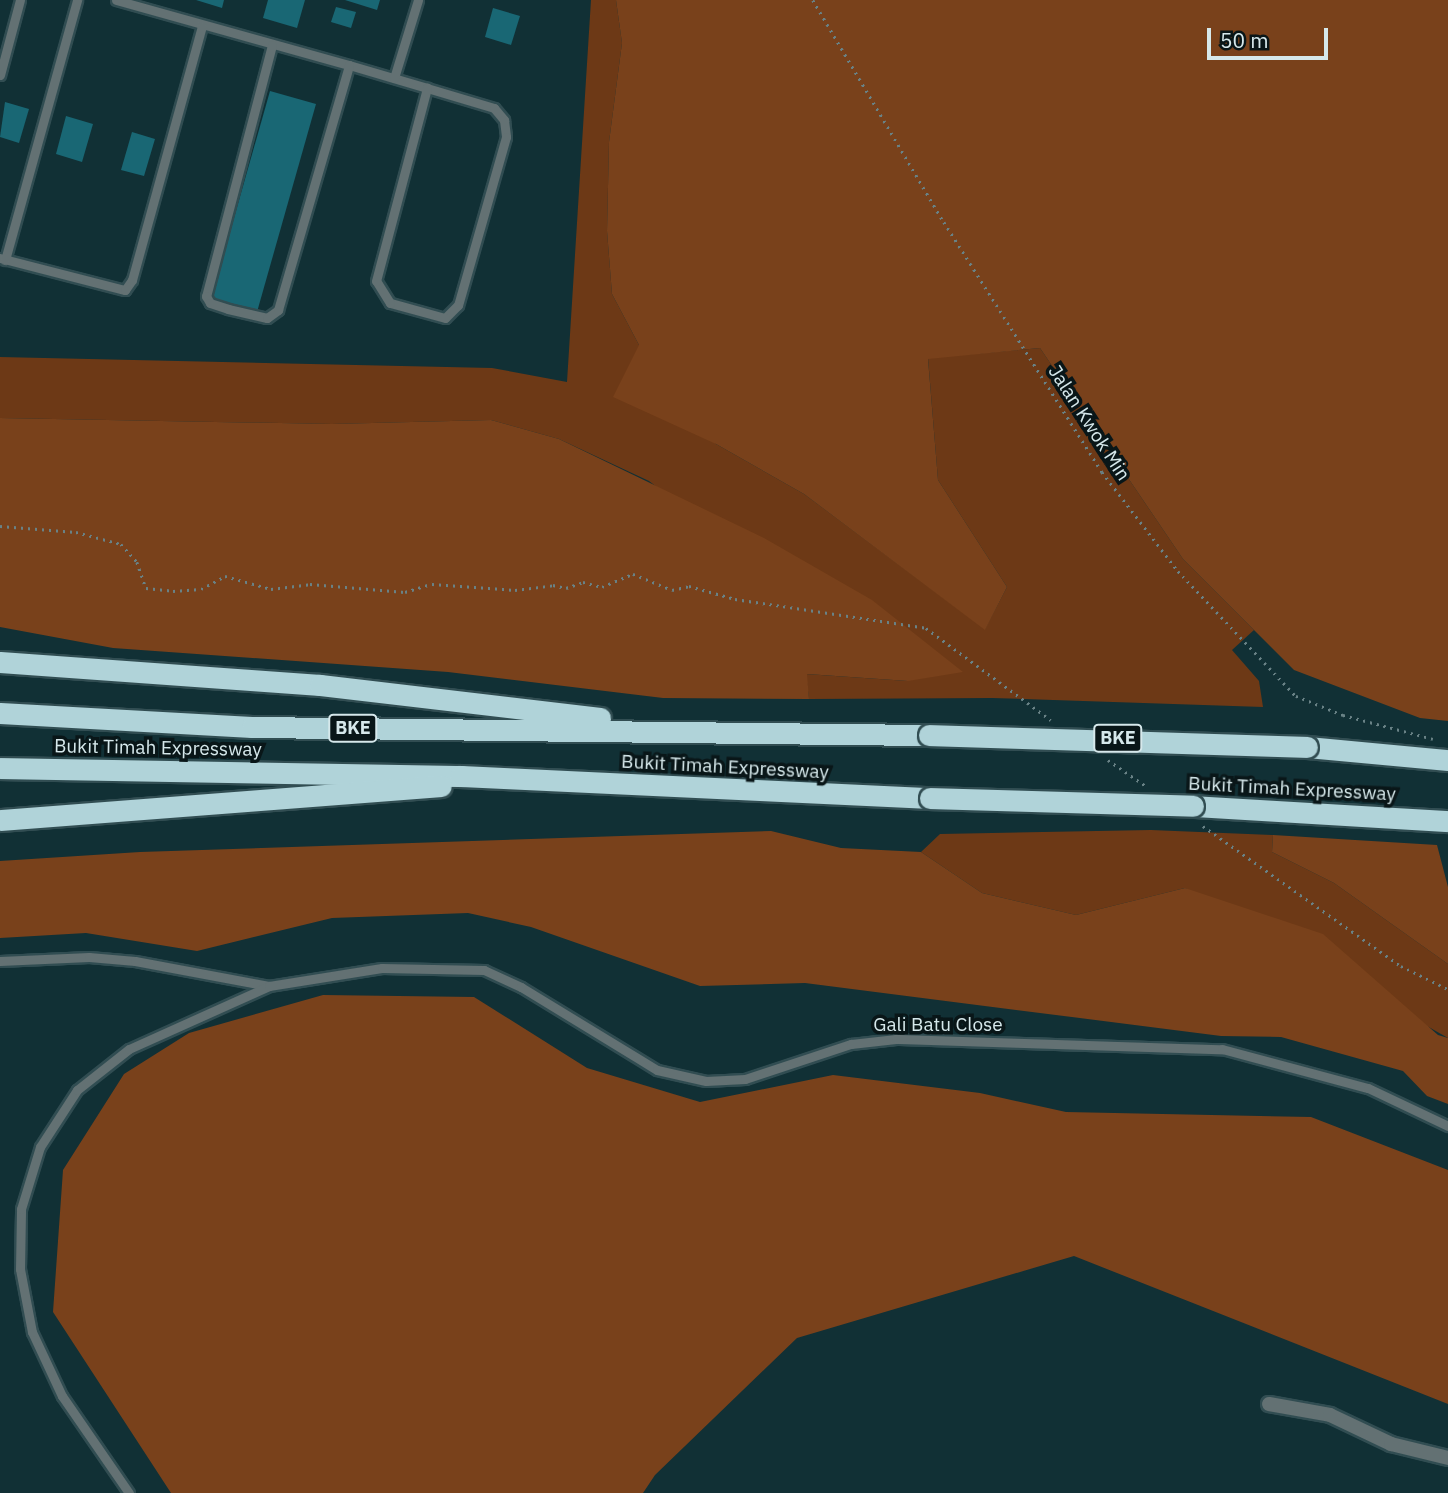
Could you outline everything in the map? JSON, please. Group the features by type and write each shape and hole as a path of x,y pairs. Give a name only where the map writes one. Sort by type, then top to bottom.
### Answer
{"highway":[{"path":"0,662 320,685 706,730"},
{"name":"Bukit Timah Expressway","path":"0,713 252,727 706,730 1199,741 1444,751"},
{"name":"Bukit Timah Expressway","path":"0,768 461,775 930,798 1301,810 1448,821"},
{"path":"0,820 430,788 461,775"}],"street":[{"path":"1269,1404 1330,1415 1391,1444 1448,1458"}],"lane":[{"path":"0,75 20,0"},
{"path":"77,0 3,259 125,290 132,279 202,26"},
{"path":"116,0 349,65 394,78 494,108 504,120 506,137 458,305 444,318 390,303 376,281 427,88"},
{"path":"394,78 418,0"},
{"path":"272,45 206,296 210,303 228,309 267,318 278,310 349,65"},
{"path":"0,961 89,957 135,961 269,986"},
{"name":"Gali Batu Close","path":"269,986 382,968 448,967 484,970 521,987 657,1070 706,1081 746,1079 851,1044 896,1039 1222,1049 1368,1088 1448,1126"},
{"path":"129,1493 62,1395 32,1332 20,1269 21,1209 40,1147 77,1090 129,1048 269,986"}],"path":[{"name":"Jalan Kwok Min","path":"813,0 944,222 1102,472 1178,571 1296,696 1343,715 1423,733 1444,751"},
{"path":"0,526 76,532 121,544 136,562 145,588 173,592 201,589 225,576 271,589 310,584 405,592 432,584 514,590 554,585 566,588 583,582 603,587 633,574 672,590 689,586 735,599 926,628 1060,726"},
{"path":"1105,758 1151,790"},
{"path":"1196,822 1401,966 1448,989"}],"shaded area":[{"path":"591,0 616,0 622,43 609,142 607,231 612,294 639,345 716,444 804,494 985,629 1007,587 938,480 928,358 1040,348 1183,559 1254,630 1232,650 1259,681 1263,707 992,698 809,699 806,674 908,681 649,481 559,439 491,420 332,424 0,418 0,357 492,368 567,382"},
{"path":"616,0 1448,0 1448,721 1420,718 1294,670 1183,559 1040,348 928,359 938,480 1007,587 985,630 804,494 716,444 613,397 639,345 612,294 607,231 609,142 622,43"},
{"path":"0,418 332,424 491,420 559,439 764,538 872,600 963,672 908,681 807,674 809,699 663,698 448,672 113,648 0,627"},
{"path":"1151,830 1273,835 1272,852 1334,883 1448,964 1448,1038 1185,888 1076,915 982,893 921,852 940,834"},
{"path":"771,831 841,848 921,852 982,893 1076,915 1185,888 1323,934 1438,1035 1448,1038 1448,1104 1427,1096 1403,1071 1281,1037 1221,1036 805,983 700,986 531,927 468,913 332,918 197,951 86,933 0,938 0,861 140,852"},
{"path":"1273,835 1437,845 1448,887 1448,964 1334,883 1272,852"},
{"path":"323,995 474,997 587,1068 700,1102 833,1075 980,1093 1066,1112 1311,1117 1448,1170 1448,1404 1074,1256 797,1338 655,1475 643,1493 171,1493 53,1312 63,1170 124,1074 189,1033"}],"building":[{"path":"196,0 224,0 222,8"},
{"path":"268,0 305,0 297,28 263,18"},
{"path":"345,0 380,0 377,10"},
{"path":"336,7 356,12 351,28 331,22"},
{"path":"493,8 520,16 511,45 485,37"},
{"path":"270,91 316,104 257,312 211,299"},
{"path":"5,102 29,109 19,143 0,137"},
{"path":"66,116 93,124 82,162 56,154"},
{"path":"132,132 155,139 144,176 121,170"}]}
